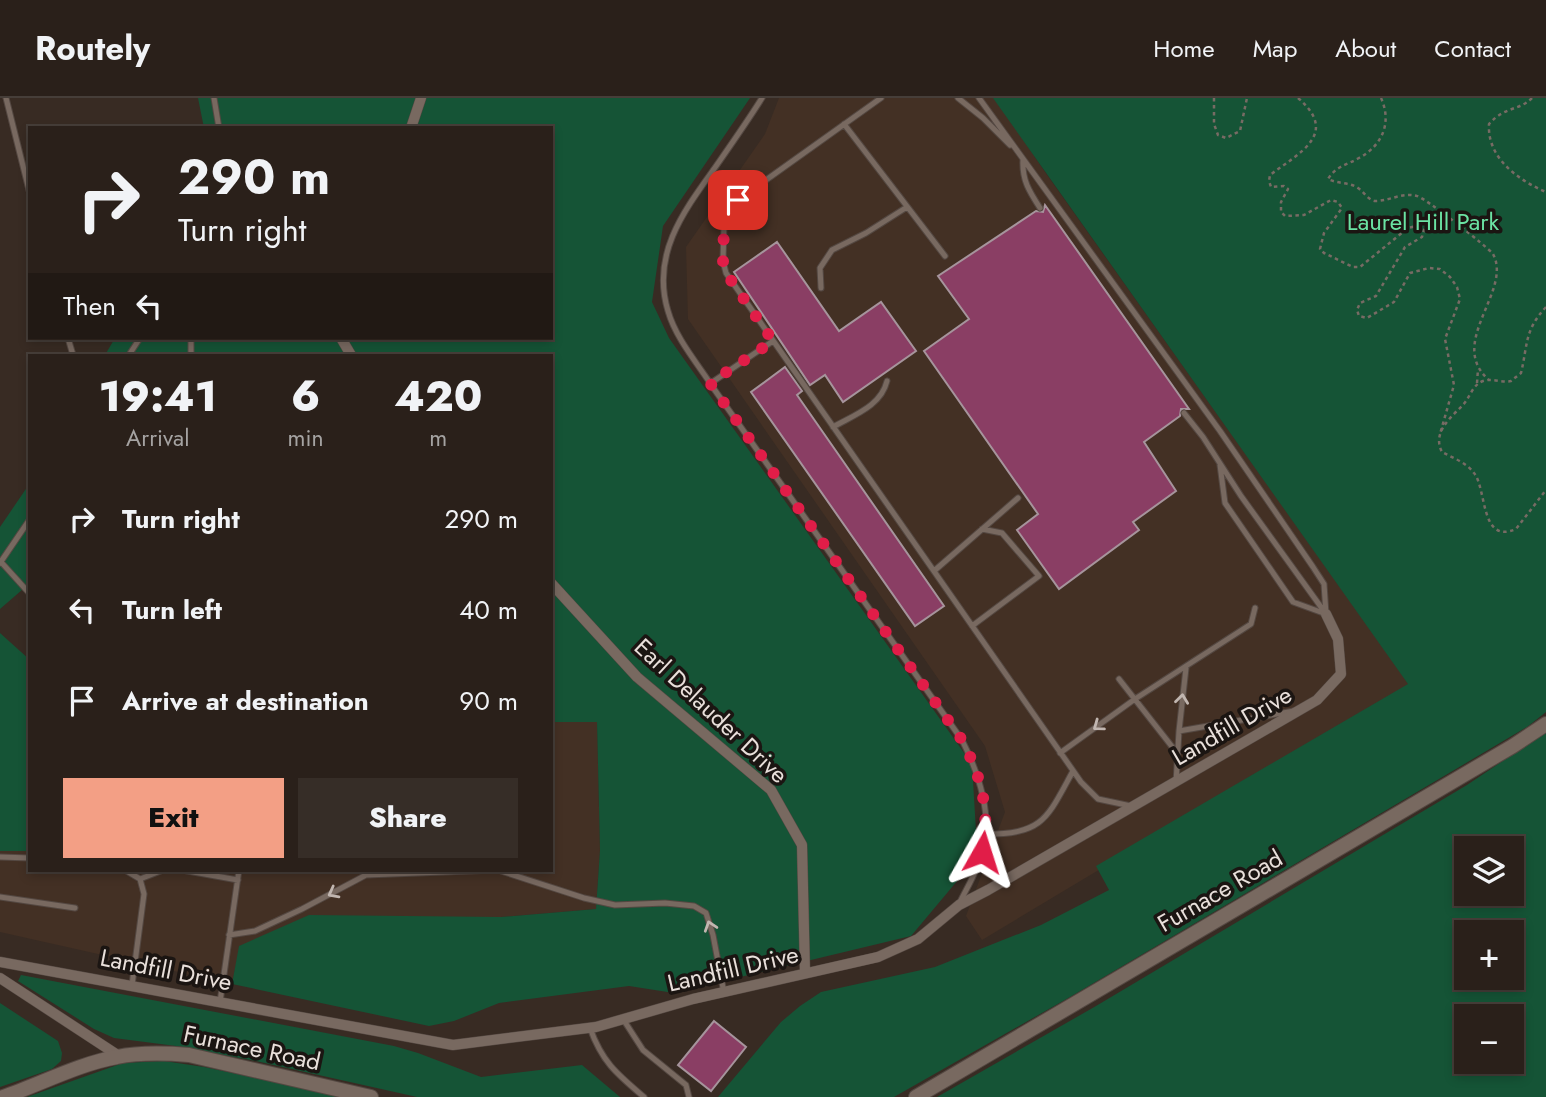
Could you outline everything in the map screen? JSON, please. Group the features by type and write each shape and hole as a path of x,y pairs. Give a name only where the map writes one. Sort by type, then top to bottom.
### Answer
{"main road":[{"name":"Furnace Road","path":"916,1097 1513,746 1546,724"},
{"name":"Furnace Road","path":"3,1097 118,1056 164,1053 189,1055 371,1097"}],"street":[{"path":"412,126 421,98"},
{"name":"Earl Delauder Drive","path":"553,585 638,677 771,790 802,845 805,973"},
{"name":"Landfill Drive","path":"0,962 443,1044 590,1028 878,957 899,950 936,926 959,905 1317,700 1341,674 1338,639 1326,614"},
{"path":"0,978 118,1056"}],"lane":[{"path":"6,98 28,186"},
{"path":"214,98 219,126"},
{"path":"762,98 672,232 664,258 663,289 678,334 710,383 962,740 978,774 984,798 986,834 982,852 959,905"},
{"path":"881,98 738,200 724,225 723,261 726,273 1080,782 1098,799 1133,807"},
{"path":"958,98 983,118 1023,159 1022,173 1025,184 1040,208"},
{"path":"979,98 1220,431 1313,567 1324,584 1326,614"},
{"path":"844,124 945,256"},
{"path":"821,288 820,268 832,250 866,233 907,207"},
{"path":"710,383 773,341"},
{"path":"833,427 878,401 885,392 887,381"},
{"path":"1184,413 1326,614"},
{"path":"1219,462 1225,503 1293,602 1326,614"},
{"path":"934,572 1018,498"},
{"path":"28,522 0,562 28,592"},
{"path":"972,626 1039,576 1002,533 982,529"},
{"path":"1060,753 1135,699 1251,624 1255,608"},
{"path":"1176,783 1186,668"},
{"path":"1119,679 1177,753"},
{"path":"1179,731 1300,710"},
{"path":"986,834 1022,832 1040,822 1053,808 1073,771"},
{"path":"0,857 28,858"},
{"path":"128,872 140,879 144,894 132,985"},
{"path":"140,879 158,872"},
{"path":"192,872 238,880"},
{"path":"220,1002 239,872"},
{"path":"229,935 255,931 366,875 444,872"},
{"path":"502,872 615,905 665,903 695,906 706,913 724,993"},
{"path":"0,897 75,908"},
{"path":"623,1019 643,1050 686,1085 689,1097"},
{"path":"590,1028 598,1051 620,1076 644,1097"}],"path":[{"path":"1214,98 1214,124 1218,135 1226,138 1240,131 1247,98"},
{"path":"1298,98 1313,114 1318,127 1317,134 1311,144 1270,175 1271,187 1283,186 1287,189 1280,206 1281,212 1285,216 1304,215 1331,201 1338,202 1342,208 1324,233 1320,249 1353,267 1360,267 1408,228 1423,228 1425,234 1405,247 1376,296 1360,303 1357,310 1359,316 1367,318 1394,302 1410,273 1429,268 1440,269 1450,277 1457,287 1460,299 1446,339 1454,386 1438,443 1442,452 1468,466 1475,474 1481,484 1488,522 1495,528 1510,532 1516,529 1546,491"},
{"path":"1381,98 1387,124 1378,144 1360,158 1337,168 1328,179 1358,188 1371,200 1408,194 1422,197 1454,224 1483,243 1493,255 1496,267 1495,280 1474,343 1478,369 1476,385 1440,434"},
{"path":"1532,98 1524,105 1497,114 1489,124 1488,134 1498,157 1509,171 1546,192"},
{"path":"1476,385 1489,380 1511,381 1521,373 1526,342 1533,322 1546,307"},
{"path":"1478,369 1489,380"},
{"path":"1447,406 1450,410 1456,410"}],"shaded area":[{"path":"779,98 995,98 1409,684 982,940 966,916 1005,812 985,746 688,319 686,247 765,134"},
{"path":"553,722 597,722 600,850 596,909 240,946 232,984 0,932 0,851 28,851 28,872 553,872"}],"green space":[{"path":"198,98 750,98 663,226 652,302 669,338 972,764 976,831 963,874 911,936 674,993 629,986 499,1003 454,1021 429,1026 232,984 239,946 309,915 501,917 596,909 600,850 597,722 553,722 553,354 106,354 114,340 553,340 553,126 204,126"},
{"name":"Laurel Hill Park","path":"993,98 1546,98 1546,712 1527,727 1070,997 894,1097 718,1097 781,1022 821,992 935,967 1041,925 1109,890 1096,866 1408,684"},
{"path":"28,486 28,585 0,609 0,527"},
{"path":"0,633 28,658 28,851 0,851"},
{"path":"1546,732 1546,1097 937,1097 1096,1006 1467,785"},
{"path":"21,975 394,1046 481,1077 582,1065 620,1097 417,1097 256,1061 114,1038 94,1029 18,981"},
{"path":"0,1003 58,1041 62,1053 61,1061 52,1069 0,1087"},
{"path":"164,1061 345,1097 27,1097 123,1063"}],"building":[{"path":"1045,205 1189,409 1181,409 1180,416 1144,442 1176,491 1133,522 1139,530 1059,589 1017,530 1038,514 924,351 969,319 938,276 1036,211 1043,212"},
{"path":"777,242 839,331 881,302 916,351 843,402 825,375 810,385 734,272"},
{"path":"785,367 802,391 797,395 944,606 915,626 751,392"},
{"path":"714,1021 746,1047 711,1091 678,1065"}],"route":[{"path":"738,200 724,225 723,261 726,273 773,341 710,383 962,740 974,762 984,798 986,834 982,852"}]}
